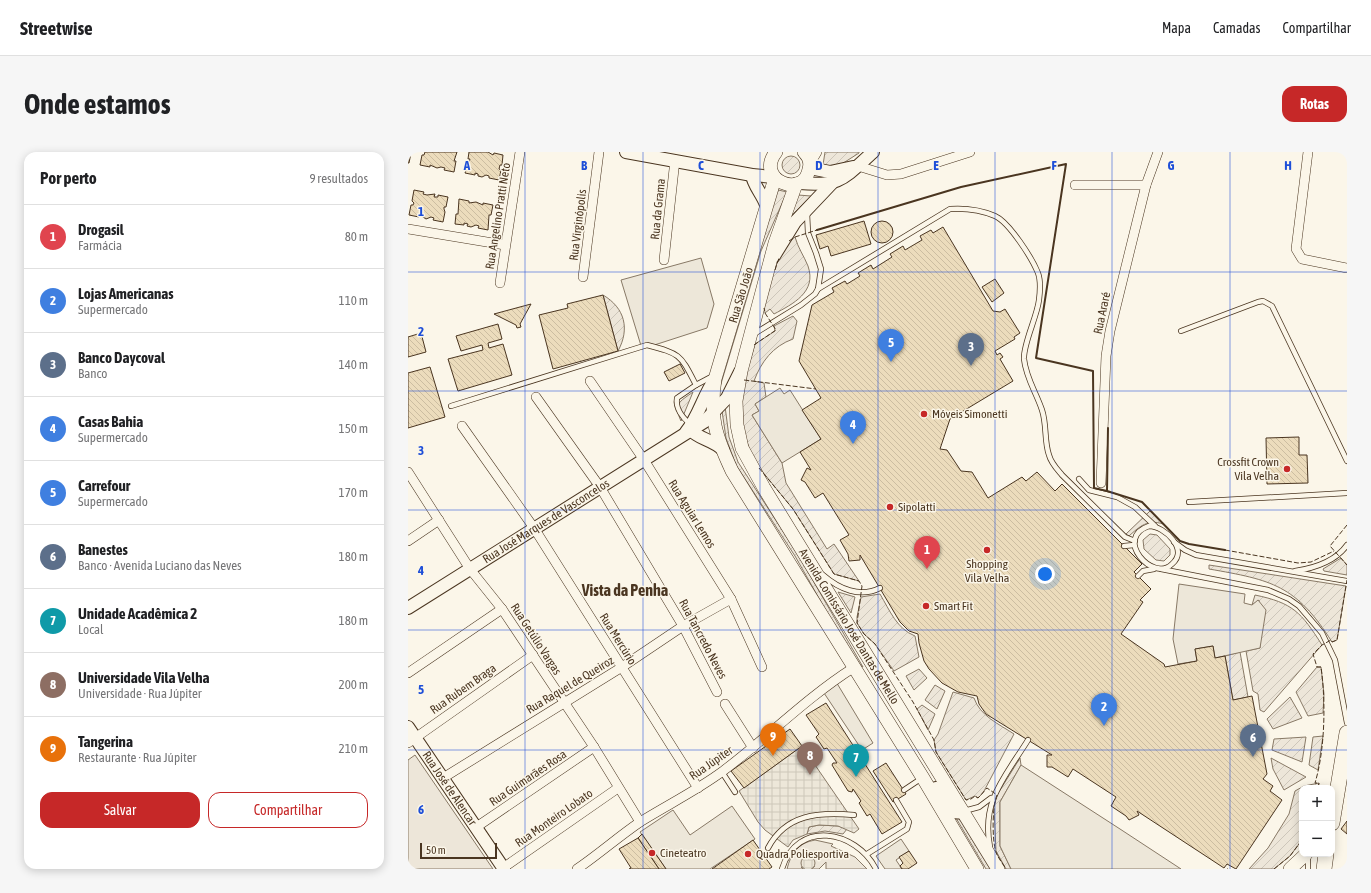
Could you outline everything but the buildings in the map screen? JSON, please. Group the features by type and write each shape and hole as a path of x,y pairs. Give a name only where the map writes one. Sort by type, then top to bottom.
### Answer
{"main road":[{"path":"776,152 771,163 774,177 785,184 798,183"},
{"path":"804,152 810,166"},
{"name":"Rua São João","path":"741,371 775,243 798,183 808,175 810,166"},
{"name":"Rua São João","path":"712,413 716,377 757,242 774,177"},
{"name":"Avenida Comissário José Dantas de Mello","path":"741,371 736,406 737,425 742,448 764,488 996,866"},
{"name":"Avenida Comissário José Dantas de Mello","path":"712,413 714,426 732,471 920,774 977,869"},
{"path":"1335,811 1343,791 1347,733"},
{"path":"1290,869 1304,857"},
{"path":"1324,869 1326,857"}],"street":[{"name":"Rua Angelino Pratti Neto","path":"500,283 520,152"},
{"name":"Rua Virginópolis","path":"583,277 599,152"},
{"path":"626,152 675,160 752,176 774,177"},
{"path":"817,152 810,166 830,172 858,166 887,175 901,174 970,152"},
{"path":"770,262 795,222 832,183 845,176 873,152"},
{"name":"Rua Araré","path":"1101,483 1106,356 1110,331 1146,185 1158,152"},
{"path":"1308,152 1296,249 1302,259 1347,268"},
{"name":"Rua da Grama","path":"664,260 675,160"},
{"path":"752,176 753,181 761,192 766,205"},
{"path":"798,183 832,183"},
{"path":"1075,185 1146,185"},
{"path":"408,230 505,245"},
{"name":"Rua José Marques de Vasconcelos","path":"408,608 644,460 689,430 704,422 726,398 741,371"},
{"path":"716,377 707,391 689,430 713,442 723,450"},
{"name":"Rua Aguiar Lemos","path":"590,381 644,460 730,599 762,667"},
{"name":"Rua Tancredo Neves","path":"536,397 600,487 683,626 718,692"},
{"name":"Rua Mercúrio","path":"462,426 534,528 698,788"},
{"name":"Rua Getúlio Vargas","path":"408,472 412,486 439,520 470,569 502,609 594,747 640,822"},
{"path":"408,541 439,520"},
{"name":"Rua Raquel de Queiroz","path":"443,778 622,667 683,626 730,599"},
{"path":"408,673 502,609"},
{"name":"Rua Rubem Braga","path":"412,741 533,655"},
{"name":"Rua Júpiter","path":"577,869 587,866 640,822 722,772 753,748 785,720 853,668"},
{"path":"725,704 753,748"},
{"name":"Rua José de Alencar","path":"408,727 412,741 443,778 475,828 504,868"},
{"name":"Rua Guimarães Rosa","path":"475,828 594,747"},
{"path":"920,774 934,784 953,812 962,812"},
{"name":"Rua Monteiro Lobato","path":"504,868 618,788"}],"lane":[{"path":"818,289 950,209 964,208 979,211 995,216 1004,222 1011,229 1038,273 1040,287 1039,301 1024,357 1027,377 1043,415 1049,456 1054,465 1114,527 1125,537 1135,543"},
{"path":"751,337 771,322 801,305 816,294 821,269 807,231 808,209"},
{"path":"1181,331 1258,302 1263,301 1272,306 1347,461"},
{"path":"451,406 647,345 674,353 679,356 696,385"},
{"path":"689,430 680,413 676,400 696,385 716,377"},
{"path":"1079,478 1089,490 1117,497 1135,507 1155,526 1161,528 1184,550 1196,555 1347,582"},
{"path":"1189,502 1347,493"},
{"path":"1155,526 1144,528 1139,532 1135,543 1137,554 1159,569 1268,590 1290,599 1299,606 1322,634 1335,660 1347,723"},
{"path":"1138,576 1143,571 1171,566 1177,557 1178,552 1174,542"},
{"path":"1124,546 1135,543"},
{"path":"1289,571 1319,566 1342,552 1347,545"},
{"path":"804,553 824,577 840,587 861,593 880,588"},
{"path":"996,866 988,840 989,809 995,794 1028,740"},
{"path":"722,772 735,792"},
{"path":"904,790 920,774"},
{"path":"962,812 979,807 995,794"},
{"path":"867,854 907,829 908,822 896,800"},
{"path":"768,848 774,837 783,827 804,816 854,815"},
{"path":"782,869 790,851 796,844 804,839 816,836 828,836 851,842 867,854 876,869"},
{"path":"1307,857 1308,869"}],"shaded area":[{"path":"825,152 859,153 837,167 823,165"},
{"path":"787,156 795,156 800,161 798,172 795,174 787,174 782,169 782,161"},
{"path":"774,189 787,192 761,251 720,387 720,373"},
{"path":"798,195 811,196 791,216"},
{"path":"795,237 808,266 810,275 809,283 802,296 789,306 774,314 770,309 765,313 766,295 773,272 784,250"},
{"path":"701,258 714,304 707,328 642,349 621,280"},
{"path":"603,295 616,306 621,313 623,320 624,335 618,351"},
{"path":"793,316 797,321 793,339 774,350 760,367 754,381 764,383 766,397 755,404 759,411 752,415 782,463 786,483 827,549 834,544 859,581 834,574 793,509 761,470 752,456 742,428 742,388 755,344 775,331 774,326"},
{"path":"780,388 784,394 790,390 821,439 782,463 752,415 759,411 755,404"},
{"path":"693,392 681,421 678,411 679,404 684,398"},
{"path":"725,406 729,437 738,462 797,553 863,667 854,660 795,556 736,465 726,438 722,411"},
{"path":"1150,511 1163,524 1153,522 1144,524 1129,536 1126,534"},
{"path":"1150,534 1157,535 1170,549 1170,555 1164,561 1156,560 1144,549 1143,540"},
{"path":"1341,558 1347,565 1347,575 1324,571 1323,569"},
{"path":"1209,565 1346,586 1337,640 1332,642 1319,623 1306,608 1281,588 1250,577 1209,569"},
{"path":"1179,584 1245,594 1244,603 1252,605 1258,600 1266,610 1260,648 1215,658 1213,646 1195,649 1197,661 1178,664 1173,639"},
{"path":"838,592 855,597 851,613"},
{"path":"880,594 891,613 903,629 915,636 919,657 894,671 875,644 864,634 857,623 861,597"},
{"path":"1255,595 1279,602 1295,611 1308,624 1322,645 1264,712 1260,710 1258,694 1253,691 1246,651 1260,648 1259,600 1252,605"},
{"path":"1240,652 1248,697 1233,700 1225,656"},
{"path":"1317,667 1321,667 1324,694 1323,713 1308,716 1296,692"},
{"path":"919,669 927,678 914,690 906,676"},
{"path":"835,680 873,743 862,750 822,690"},
{"path":"935,685 945,691 937,709 925,700"},
{"path":"953,692 974,698 985,715 1014,734 983,793 978,798 975,796 966,800 936,752 934,740 938,734"},
{"path":"1290,697 1302,718 1273,729 1267,719"},
{"path":"922,705 935,714 928,730 917,709"},
{"path":"1323,736 1318,770 1309,765 1313,737"},
{"path":"1306,737 1302,762 1272,750 1274,739"},
{"path":"802,746 859,829 854,833 838,826 819,825 809,827 807,834 793,840 788,847 765,830 758,822 739,791"},
{"path":"415,755 493,869 408,869 408,760"},
{"path":"1020,758 1021,765 1000,802 1000,846 1011,869 1006,869 996,851 994,807 997,795"},
{"path":"1271,758 1306,777 1284,790 1273,769"},
{"path":"1021,765 1181,869 1011,869 1000,846 1000,802"},
{"path":"1299,789 1299,844 1290,856 1274,869 1249,869 1268,848 1289,814 1295,791"},
{"path":"732,806 755,839 710,869 666,869 640,832 673,810 690,835"},
{"path":"958,817 990,869 986,869 956,818"},
{"path":"819,825 838,826 847,829 843,834 825,831 807,834 809,827"},
{"path":"901,839 909,851 896,860 902,869 885,869 876,856"},
{"path":"815,840 833,844 831,846 855,857 867,869 826,869 826,862 819,869 812,869 815,866 801,867 803,869 787,869 796,850 809,841"},
{"path":"805,856 811,856 815,860 815,866 811,870 805,870 801,866 801,860"}],"fence":[{"path":"789,241 795,237 817,230"},
{"path":"775,270 779,258"},
{"path":"754,345 776,330 765,313 764,308"},
{"path":"744,380 816,389"},
{"path":"759,468 793,509 834,574 859,581 862,586 857,623 864,634 875,644 913,702 934,740 936,752 966,800 975,796 978,798 987,788 997,795 993,815 994,840 999,859 1006,869"},
{"path":"1347,525 1330,546 1347,565"},
{"path":"1225,550 1298,563 1311,562 1334,551"},
{"path":"1319,785 1319,783 1315,783 1323,741 1324,695 1321,667 1317,667 1313,654 1322,645 1331,640 1332,642 1337,640 1347,580"},
{"path":"1274,869 1290,856 1299,844"}],"wall":[{"path":"817,230 961,187 1066,164 1036,358 1093,371 1094,488 1107,491 1108,428"},
{"path":"1107,491 1142,502 1180,541 1225,550"}],"place":[{"name":"Carrefour","path":"891,362"},
{"name":"Banco Daycoval","path":"971,366"},
{"name":"Móveis Simonetti","path":"924,414"},
{"name":"Casas Bahia","path":"853,444"},
{"name":"Crossfit Crown Vila Velha","path":"1287,469"},
{"name":"Sipolatti","path":"890,507"},
{"name":"Shopping Vila Velha","path":"987,550"},
{"name":"Drogasil","path":"927,569"},
{"name":"Smart Fit","path":"926,606"},
{"name":"Lojas Americanas","path":"1104,726"},
{"name":"Tangerina","path":"773,756"},
{"name":"Banestes","path":"1253,757"},
{"name":"Universidade Vila Velha","path":"810,775"},
{"name":"Unidade Acadêmica 2","path":"856,777"},
{"name":"Cineteatro","path":"652,853"},
{"name":"Quadra Poliesportiva","path":"748,854"}],"district":[{"name":"Vista da Penha","path":"625,590"}]}
